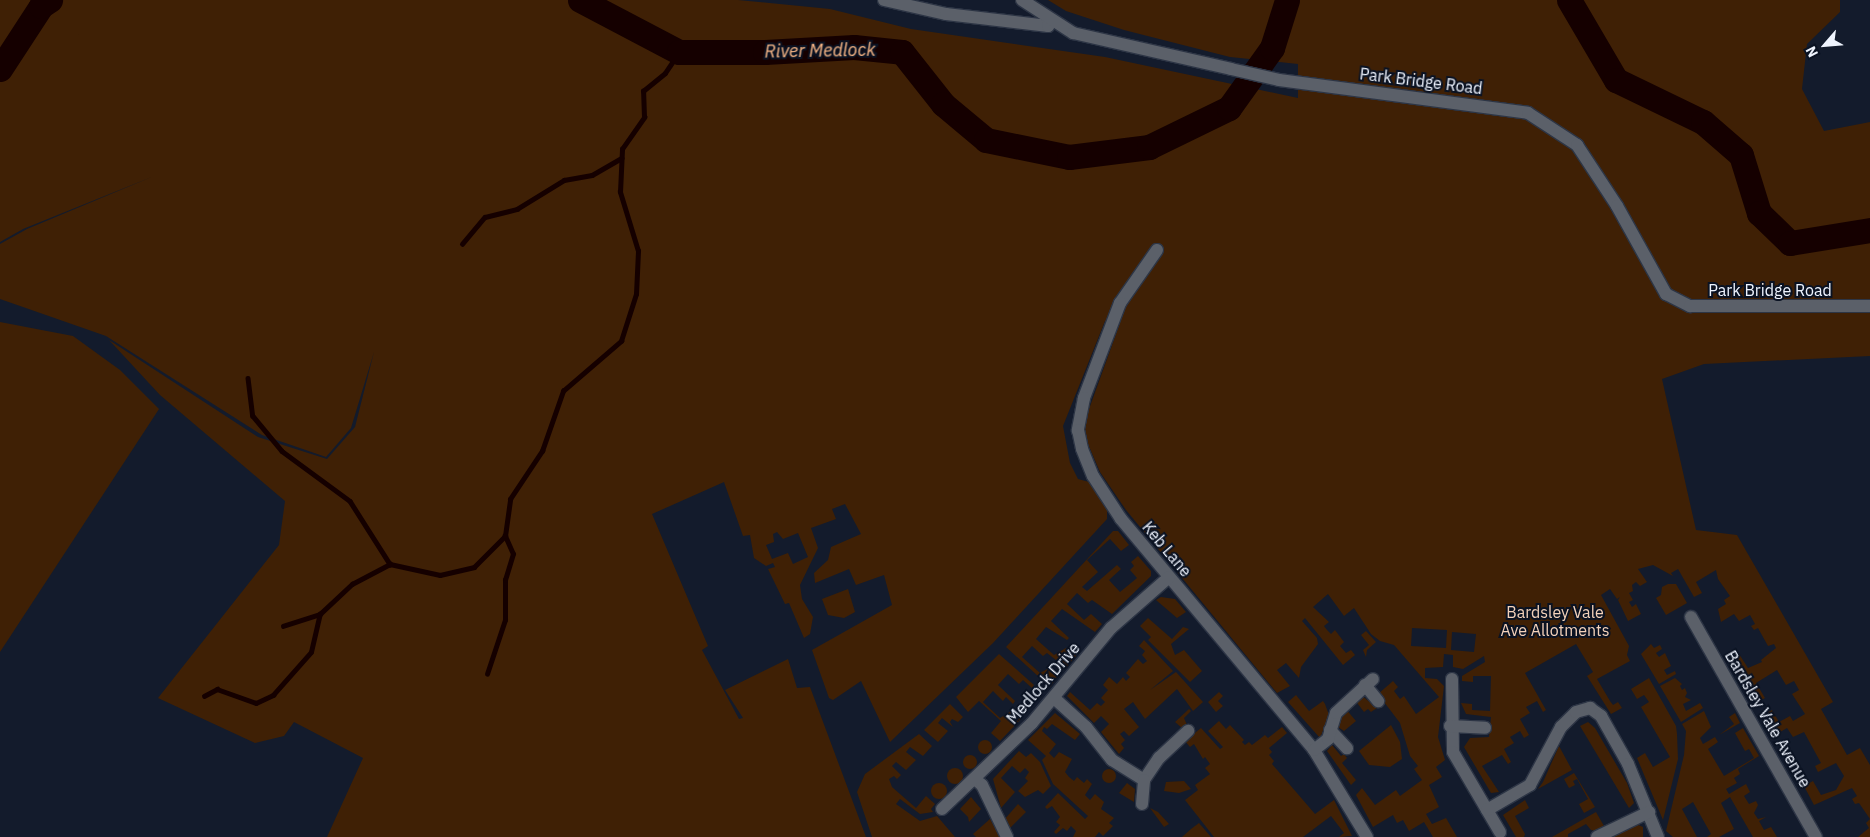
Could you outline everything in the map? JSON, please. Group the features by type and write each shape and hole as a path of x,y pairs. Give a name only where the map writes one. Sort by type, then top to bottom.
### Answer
{"street":[{"path":"884,0 946,14 1048,26 1052,20"},
{"name":"Park Bridge Road","path":"1022,0 1074,33 1279,80 1528,113 1577,145 1618,206 1666,294 1690,306 1870,306"},
{"name":"Keb Lane","path":"1157,250 1120,303 1084,398 1078,430 1093,476 1121,519 1314,750 1366,836"},
{"name":"Medlock Drive","path":"942,809 975,779 1054,698 1111,628 1169,577"},
{"name":"Bardsley Vale Avenue","path":"1692,617 1816,837"},
{"path":"1452,679 1450,726 1453,752 1500,832"},
{"path":"1314,750 1328,739 1336,713 1369,682 1378,701"},
{"path":"1054,698 1086,727 1112,760 1144,780"},
{"path":"1487,810 1530,785 1561,727 1576,712 1590,708 1601,716 1640,785 1658,837"},
{"path":"1450,726 1484,728"},
{"path":"1330,730 1347,748"},
{"path":"1142,804 1144,780 1161,747 1188,731"},
{"path":"975,779 982,785 1007,837"},
{"path":"1597,837 1649,812"}],"green space":[{"name":"Bardsley Vale Ave Allotments","path":"0,0 738,0 830,9 911,29 1105,57 1298,98 1298,64 1230,57 1124,30 1066,11 1048,0 1840,0 1840,12 1807,44 1802,89 1824,131 1870,122 1870,356 1704,364 1662,379 1696,530 1737,535 1833,702 1821,709 1847,755 1860,748 1870,765 1870,819 1859,803 1855,804 1852,799 1857,796 1852,788 1814,805 1804,786 1813,781 1821,795 1836,790 1844,776 1836,763 1818,772 1815,766 1821,763 1804,732 1793,737 1787,728 1775,735 1763,715 1772,710 1779,722 1790,716 1793,721 1805,714 1792,694 1799,690 1794,681 1786,685 1777,670 1756,683 1765,698 1756,703 1730,659 1739,654 1748,668 1762,662 1761,660 1776,648 1774,644 1768,646 1758,628 1754,630 1751,626 1755,624 1750,615 1739,621 1734,614 1721,622 1718,609 1726,604 1724,600 1730,596 1718,579 1716,570 1696,582 1702,593 1694,597 1678,569 1671,573 1673,576 1653,565 1638,569 1647,582 1640,586 1636,582 1632,585 1633,591 1629,593 1633,600 1629,602 1632,607 1636,604 1641,614 1628,621 1618,600 1620,597 1617,599 1610,589 1601,595 1629,646 1627,655 1630,661 1597,679 1613,705 1618,702 1622,708 1611,714 1587,676 1593,672 1576,644 1525,673 1546,710 1543,712 1537,701 1526,707 1530,713 1520,719 1529,735 1524,738 1520,731 1510,737 1514,743 1504,749 1511,762 1508,764 1502,755 1482,766 1499,792 1491,793 1464,747 1470,738 1489,737 1491,717 1466,714 1461,703 1472,704 1472,710 1490,711 1491,676 1473,676 1473,682 1462,681 1462,676 1485,662 1484,656 1463,669 1453,667 1453,655 1444,654 1443,667 1425,668 1425,678 1437,679 1444,686 1438,737 1445,760 1436,767 1442,777 1429,785 1439,807 1426,814 1432,824 1446,818 1457,837 1433,837 1424,822 1409,831 1403,820 1397,823 1393,815 1373,827 1356,795 1362,788 1375,805 1396,790 1400,796 1422,780 1414,769 1418,766 1410,756 1400,723 1378,694 1393,681 1398,687 1394,691 1400,699 1404,696 1416,714 1439,697 1394,645 1380,641 1371,634 1354,608 1344,616 1328,594 1313,607 1329,622 1324,626 1327,630 1331,634 1335,630 1344,642 1340,646 1346,653 1351,650 1355,655 1343,665 1305,618 1302,621 1317,638 1318,644 1301,667 1299,678 1286,663 1277,670 1290,686 1277,693 1126,510 1100,472 1088,444 1084,423 1120,323 1105,321 1063,426 1070,463 1078,479 1089,482 1107,508 1107,519 993,643 890,742 861,681 833,700 829,698 812,650 892,605 884,575 856,585 849,569 815,583 814,573 828,560 831,547 861,534 845,504 832,509 836,519 811,528 818,548 800,585 802,599 813,617 810,634 804,638 789,603 785,604 768,569 775,567 773,563 766,566 754,558 750,535 743,536 724,482 652,514 708,646 702,650 739,719 743,718 725,690 788,659 797,688 810,687 866,837 327,837 363,758 294,722 284,736 255,743 158,698 279,545 285,501 160,395 109,340 258,437 327,459 355,427 374,352 351,428 326,457 262,435 106,336 0,299 0,244 27,229 154,176 23,229 0,242","holes":["777,532 783,539 798,533 808,557 793,564 788,553 772,559 766,545 774,542 773,534","1412,628 1447,630 1446,648 1411,646","1452,632 1476,634 1474,652 1451,650"]},
{"path":"0,322 73,336 120,370 159,409 0,652"},
{"path":"1113,531 1118,531 1129,545 1121,551 1110,539 1087,560 1098,572 1082,587 1087,591 1117,565 1121,569 1109,580 1120,592 1137,578 1130,570 1134,566 1131,562 1138,556 1151,571 1151,576 1112,614 1092,600 1088,603 1077,593 1067,604 1084,620 1091,614 1102,624 1095,632 1062,609 1051,621 1069,638 1067,640 1046,627 1036,639 1054,655 1066,648 1076,656 1066,668 1047,653 1043,656 1032,646 1022,657 1040,673 1051,667 1060,674 1050,687 1006,647"},
{"path":"1668,584 1676,584 1687,603 1666,615 1656,598 1661,595 1662,587"},
{"path":"848,589 855,612 844,618 828,615 822,599"},
{"path":"1161,597 1175,599 1186,612 1177,618 1156,600"},
{"path":"1148,618 1172,639 1183,627 1189,629 1171,644 1175,655 1184,650 1202,671 1190,682 1148,640 1151,637 1140,626"},
{"path":"1366,631 1376,642 1367,650 1366,657 1363,650 1369,645 1361,635"},
{"path":"1144,640 1173,671 1150,690 1176,672 1203,702 1193,711 1177,689 1145,719 1133,702 1124,709 1139,727 1129,736 1124,731 1120,734 1125,740 1121,744 1124,748 1119,754 1101,732 1109,724 1101,716 1094,723 1067,696 1070,692 1090,710 1097,703 1101,706 1105,702 1101,698 1108,690 1103,685 1109,677 1117,684 1123,677 1126,681 1130,677 1126,673 1138,659 1143,664 1147,661 1142,655 1145,651 1139,646"},
{"path":"1651,644 1654,648 1660,645 1662,649 1656,653 1659,657 1665,653 1671,666 1664,670 1667,675 1675,671 1676,674 1659,684 1641,654"},
{"path":"999,654 1034,685 1032,688 1023,680 1019,684 1008,674 998,685 1015,701 1013,704 1006,697 1003,701 993,691 983,702 1000,718 1013,710 1022,718 1000,741 991,733 1001,721 979,701 968,712 956,697"},
{"path":"1649,678 1676,726 1677,734 1678,759 1663,820 1637,758 1645,753 1653,767 1670,757 1641,707 1649,702 1644,695 1637,699 1631,689"},
{"path":"1675,678 1682,684 1680,686 1682,690 1685,688 1687,693 1685,697 1691,700 1683,704 1686,711 1700,703 1703,708 1681,722 1660,686"},
{"path":"1219,692 1223,696 1218,701 1223,706 1216,712 1208,702"},
{"path":"1296,695 1309,711 1323,701 1325,704 1329,715 1320,738 1288,702"},
{"path":"1361,695 1377,708 1371,712 1368,709 1364,712 1355,700"},
{"path":"950,704 963,717 958,722 952,719 950,722 953,727 942,718 938,723 948,731 938,742 924,730"},
{"path":"1345,708 1356,721 1344,731 1338,727"},
{"path":"1189,709 1191,711 1184,718 1187,725 1182,728 1175,722"},
{"path":"1704,711 1711,727 1700,738 1703,744 1715,737 1718,742 1708,749 1724,776 1754,758 1749,749 1745,751 1735,733 1743,728 1759,756 1738,769 1740,774 1734,778 1737,783 1726,789 1729,794 1746,784 1750,792 1744,796 1749,804 1756,801 1758,805 1754,813 1758,819 1766,817 1759,821 1764,830 1771,827 1777,837 1753,837 1730,797 1721,803 1734,829 1719,837 1707,837 1711,834 1693,802 1682,809 1697,837 1673,837 1666,831 1684,755 1686,731 1682,724"},
{"path":"1055,713 1080,734 1075,740 1052,724 1047,729 1044,727 1042,731 1056,744 1049,753 1054,758 1059,752 1072,759 1065,772 1074,781 1077,777 1084,783 1087,779 1092,784 1085,795 1090,800 1095,794 1104,802 1101,809 1114,818 1109,823 1113,826 1103,836 1099,832 1095,837 1073,837 1076,831 1071,826 1067,831 1063,828 1056,834 1054,832 1060,825 1056,822 1060,817 1052,806 1047,809 1045,807 1058,793 1085,819 1088,816 1053,784 1042,760 1046,756 1028,740"},
{"path":"1735,713 1740,723 1719,735 1734,724 1729,717"},
{"path":"1219,721 1226,729 1230,725 1244,740 1242,742 1245,745 1249,742 1252,745 1265,735 1268,738 1282,727 1287,733 1269,748 1272,752 1269,755 1274,761 1272,764 1315,814 1334,800 1352,836 1339,837 1344,833 1331,816 1303,837 1214,837 1185,800 1198,790 1195,785 1210,774 1205,768 1210,764 1205,757 1203,759 1194,744 1190,747 1185,741 1201,728 1220,749 1223,747 1208,731"},
{"path":"1588,722 1595,728 1627,783 1634,803 1629,808 1580,726"},
{"path":"1391,725 1400,742 1402,759 1390,767 1369,765 1359,751"},
{"path":"919,734 932,746 923,756 910,747 906,752 916,760 906,770 896,762 892,766 901,775 897,779 894,776 889,779 892,787 916,808 926,796 935,804 931,809 933,812 920,814 900,799 896,804 920,821 937,816 955,837 872,837 857,792 865,774"},
{"path":"982,740 988,740 992,747 988,754 982,754 978,750 978,744"},
{"path":"1332,745 1341,756 1344,754 1347,758 1342,763 1356,780 1351,785 1327,751"},
{"path":"1559,746 1572,770 1538,789 1543,782"},
{"path":"1019,751 1026,757 1031,753 1040,762 1051,786 1043,794 1038,790 1025,797 1018,791 1028,781 1025,778 1029,772 1025,768 1020,773 1012,766 1001,778 1015,792 1001,808 993,779"},
{"path":"967,755 973,755 977,762 973,769 967,769 963,765 963,759"},
{"path":"955,768 963,776 955,784 947,776"},
{"path":"1106,769 1112,769 1116,776 1112,783 1106,783 1102,779 1102,773"},
{"path":"1574,773 1595,807 1584,813 1579,804 1588,799 1577,779 1573,781 1575,785 1569,788 1564,779"},
{"path":"1184,781 1191,789 1179,793 1164,791 1166,782"},
{"path":"939,783 947,791 939,799 931,791"},
{"path":"1127,783 1135,789 1134,802 1119,793"},
{"path":"971,797 981,809 969,822 968,817 960,809"},
{"path":"1525,800 1529,808 1515,816 1525,834 1524,837 1516,837 1503,815"},
{"path":"1018,804 1026,812 1009,829 1004,820"},
{"path":"1150,808 1158,812 1169,824 1164,827"},
{"path":"1596,812 1604,826 1596,831 1591,830 1586,824 1568,834 1568,837 1552,837"},
{"path":"990,819 1000,837 976,837 973,834"},
{"path":"1870,819 1870,837 1858,837 1869,828 1866,823"},
{"path":"1199,823 1211,837 1182,837 1191,829"},
{"path":"1636,824 1643,827 1643,837 1612,837"}],"waterway":[{"name":"River Medlock","path":"0,69 41,6 50,0"},
{"name":"River Medlock","path":"580,0 679,52 765,52 854,47 902,52 943,104 986,140 1069,157 1149,147 1229,108 1272,48 1287,0"},
{"name":"River Medlock","path":"1569,0 1616,80 1703,122 1741,155 1759,213 1790,243 1870,230"},
{"path":"204,696 217,689 256,703 273,695 311,652 320,614 352,584 390,564 440,575 474,567 505,536 510,499 542,451 563,391 621,341 636,294 638,251 620,192 622,149 644,117 643,91 665,73 679,52"},
{"path":"462,244 485,217 517,209 564,180 592,175 622,158"},
{"path":"248,378 253,416 282,451 350,501 390,564"},
{"path":"487,674 505,620 505,580 513,554 505,536"},
{"path":"283,626 320,614"}]}
